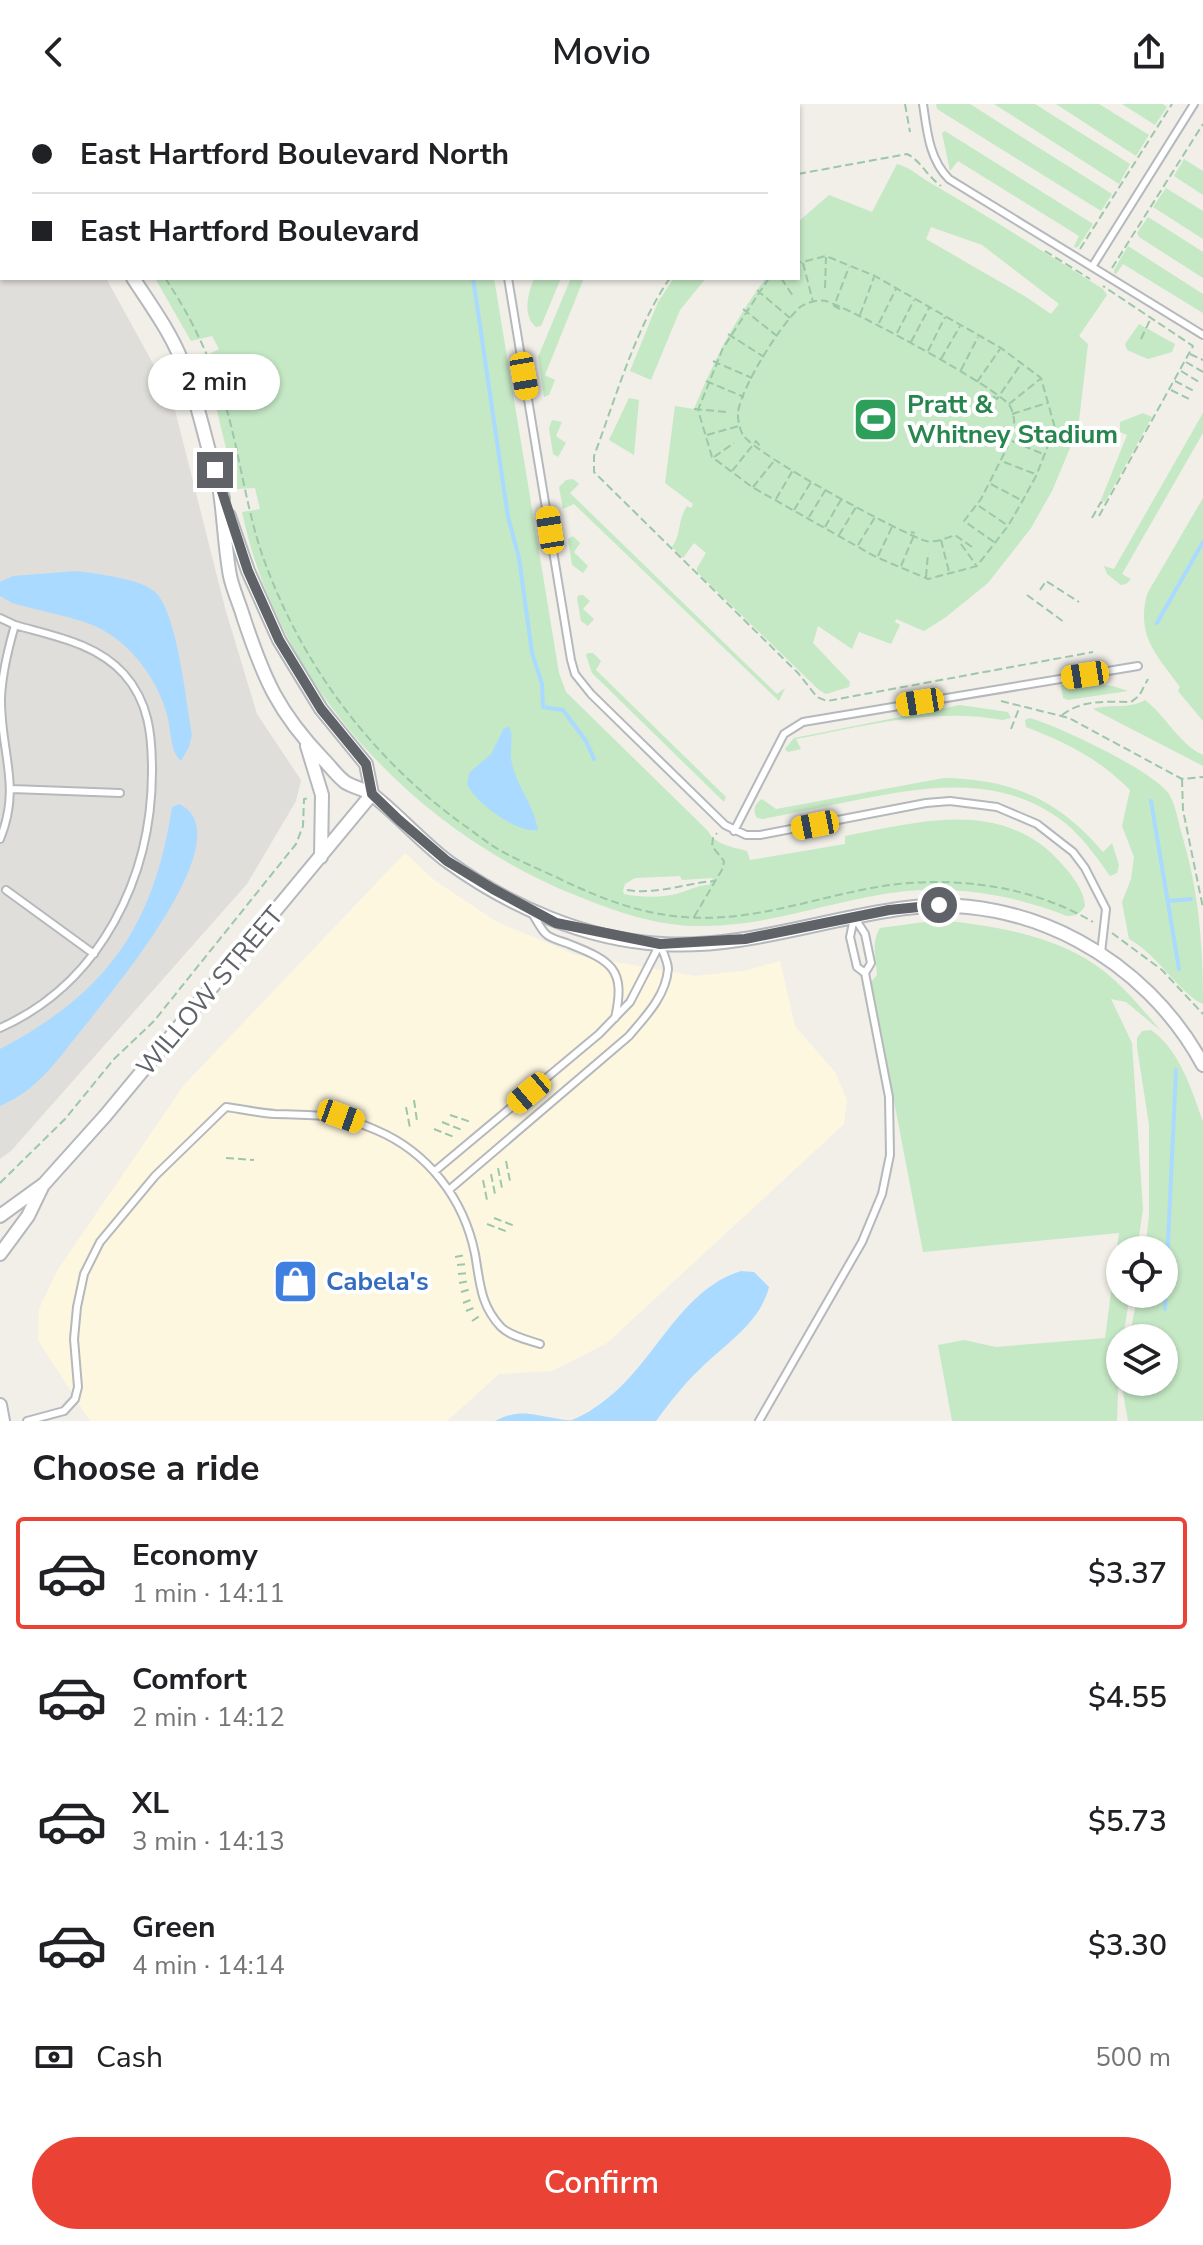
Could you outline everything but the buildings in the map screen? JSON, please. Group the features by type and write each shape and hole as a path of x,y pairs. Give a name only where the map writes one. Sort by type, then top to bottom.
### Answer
{"street":[{"path":"134,280 162,321 181,358 203,425 220,492 248,571 279,640 321,709 366,764 372,794"},
{"path":"220,492 230,576 267,683 294,728 346,783 372,794 447,861 556,923 660,944 745,939 910,907 968,906 1030,919 1101,953 1136,979 1174,1018 1203,1065"},
{"path":"305,740 322,795 321,857"},
{"name":"WILLOW STREET","path":"0,1216 44,1184 217,984 372,794"},
{"name":"WILLOW STREET","path":"0,1254 28,1216 44,1184"},
{"path":"0,1405 3,1421"}],"lane":[{"path":"923,104 935,160 949,179 1203,335"},
{"path":"1092,267 1194,104"},
{"path":"508,280 575,674 591,694 725,825 746,835 950,801 997,807 1047,830 1073,852 1085,868 1106,909 1101,953"},
{"path":"0,618 76,642 102,655 124,675 144,704 152,743 152,785 145,846 127,899 94,954 47,999 0,1028"},
{"path":"0,839 12,789 1,698 6,655 15,625"},
{"path":"734,831 784,734 797,724 1138,666"},
{"path":"12,789 120,793"},
{"path":"6,890 94,954"},
{"path":"529,908 547,936 593,954 612,969 620,989 615,1018"},
{"path":"854,917 850,937 857,967 865,973"},
{"path":"759,1421 862,1242 882,1194 890,1155 889,1097 865,973 871,963 865,934 854,917"},
{"path":"435,1171 615,1018 630,1002 660,944"},
{"path":"450,1189 629,1036 662,990 668,967 660,944"},
{"path":"27,1421 64,1411 75,1399 78,1387 74,1346 77,1307 84,1274 100,1242 155,1176 226,1107 272,1114 341,1116 379,1130 410,1151 435,1171 450,1189 470,1234 483,1300 503,1330 540,1344"}],"path":[{"path":"905,104 910,132"},
{"path":"1079,250 1172,104"},
{"path":"1111,269 1203,124"},
{"path":"800,174 907,154 916,159 928,176 949,190"},
{"path":"1045,250 1091,279"},
{"path":"825,288 826,256"},
{"path":"767,280 729,335 696,409 713,458 753,487 824,528 877,557 926,578 977,566 1008,526 1036,474 1054,429 1041,378 979,335 875,276 826,256 800,263 813,302"},
{"path":"835,305 850,265"},
{"path":"860,315 875,276"},
{"path":"166,280 197,332 228,414 244,490 263,558 281,602 323,680 354,722 399,770 443,810 501,851 617,904 646,913 693,918 751,914 895,885 933,882 1008,889 1048,900 1078,913"},
{"path":"669,280 655,299 627,369 594,456 594,472 798,673 817,697 827,701 1093,652"},
{"path":"782,280 793,296"},
{"path":"1099,516 1193,346 1101,285"},
{"path":"878,325 896,288"},
{"path":"758,291 791,318"},
{"path":"896,335 915,299"},
{"path":"972,547 955,535 930,542 892,527 775,460 744,436 737,414 752,378 777,336 801,306 813,302 823,300 860,315 977,382 1009,404 1016,427 1010,440 1044,454"},
{"path":"835,305 840,309"},
{"path":"911,343 929,307"},
{"path":"745,310 777,336"},
{"path":"927,353 945,316"},
{"path":"1141,339 1151,319"},
{"path":"940,361 960,325"},
{"path":"729,335 764,357"},
{"path":"960,372 979,335"},
{"path":"977,382 1001,348"},
{"path":"1189,353 1203,360"},
{"path":"1184,361 1203,372"},
{"path":"715,362 752,378"},
{"path":"998,397 1022,363"},
{"path":"1180,370 1199,382"},
{"path":"1009,404 1041,378"},
{"path":"1174,380 1194,391"},
{"path":"707,381 744,397"},
{"path":"1170,389 1189,399"},
{"path":"993,396 998,397"},
{"path":"1012,414 1048,403"},
{"path":"696,409 726,412"},
{"path":"705,436 741,426"},
{"path":"1027,429 1054,429"},
{"path":"753,443 756,441 760,446"},
{"path":"713,458 734,443"},
{"path":"732,472 753,443"},
{"path":"995,543 964,521 977,504 1008,446"},
{"path":"753,487 775,460"},
{"path":"1001,462 1036,474"},
{"path":"775,500 793,470"},
{"path":"794,510 812,481"},
{"path":"989,483 1022,501"},
{"path":"808,518 826,489"},
{"path":"824,528 842,498"},
{"path":"1092,518 1101,502 1106,504"},
{"path":"977,504 1008,526"},
{"path":"839,536 856,507"},
{"path":"857,546 875,517"},
{"path":"877,557 892,527"},
{"path":"900,567 915,533 911,532"},
{"path":"940,539 950,573"},
{"path":"961,544 977,566"},
{"path":"926,578 928,553"},
{"path":"1040,590 1046,581 1079,602"},
{"path":"1027,595 1064,622"},
{"path":"1030,605 1037,602"},
{"path":"1062,716 1074,706 1103,700 1131,702 1139,696 1148,679"},
{"path":"1001,701 1062,716 1182,779 1203,777"},
{"path":"1011,729 1020,706"},
{"path":"1182,779 1183,810 1203,908"},
{"path":"0,1183 65,1119 114,1059 154,1021 296,844 303,826 304,799"},
{"path":"693,918 724,864 712,846 714,837"},
{"path":"627,890 654,892 695,882 716,881"},
{"path":"1131,945 1162,970 1203,1014"},
{"path":"414,1100 417,1121"},
{"path":"406,1107 410,1128"},
{"path":"450,1115 471,1122"},
{"path":"442,1122 462,1130"},
{"path":"434,1129 454,1137"},
{"path":"226,1158 254,1160"},
{"path":"506,1161 510,1181"},
{"path":"498,1168 502,1188"},
{"path":"491,1174 495,1194"},
{"path":"483,1180 487,1200"},
{"path":"494,1218 515,1226"},
{"path":"487,1224 508,1232"},
{"path":"461,1292 479,1287"},
{"path":"463,1303 483,1300"},
{"path":"466,1311 483,1300"}],"shaded area":[{"path":"0,280 107,280 172,398 225,608 257,714 301,780 296,801 247,884 11,1151 0,1159"},
{"name":"Cabela's","path":"405,853 434,880 497,922 576,955 695,976 743,971 780,961 795,1026 835,1072 847,1100 844,1124 607,1343 552,1371 499,1374 447,1421 90,1421 38,1340 39,1309 57,1271 184,1085"}],"green space":[{"path":"936,104 970,104 1112,194 1101,211 937,109"},
{"path":"994,104 1035,104 1130,164 1119,184"},
{"path":"1056,104 1099,104 1149,135 1136,156"},
{"path":"1122,104 1163,104 1167,107 1155,125"},
{"path":"945,131 1093,224 1078,247 1074,246 1079,236 958,161 950,171 942,133"},
{"path":"1184,159 1203,171 1203,195 1174,176"},
{"name":"Pratt & Whitney Stadium","path":"897,164 902,165 1103,289 1107,295 1079,336 1088,344 1078,429 1052,491 1031,528 988,583 924,631 896,619 895,622 900,625 891,644 859,632 852,649 818,626 813,643 850,682 849,687 826,694 697,572 706,553 694,543 683,558 672,547 684,511 693,504 665,483 675,406 694,409 726,341 765,280 800,280 800,220 829,195 872,212","holes":["931,227 982,245 1059,304 1051,314 926,239"]},
{"path":"1166,188 1203,211 1203,239 1153,207"},
{"path":"1148,217 1203,252 1203,278 1139,237 1137,233"},
{"path":"1128,246 1203,294 1203,313 1123,264 1114,273"},
{"path":"156,280 494,280 559,673 566,692 711,836 725,845 747,851 750,860 845,844 845,836 902,825 930,821 986,822 1013,829 1038,842 1073,878 1085,906 1078,914 1067,916 988,894 948,890 907,891 755,922 687,926 622,913 575,895 516,867 460,832 408,791 361,744 320,692 286,635 260,575 242,512 260,509 255,488 236,489 216,407 199,359 219,349 212,336 191,341","holes":["635,878 713,878 709,885 665,896 635,896 623,891 625,884"]},
{"path":"533,280 560,280 541,326 536,327 529,317 528,297"},
{"path":"570,280 583,280 545,375 555,380 549,395 544,397 538,357"},
{"path":"673,280 704,280 680,310 651,380 630,371 658,302"},
{"path":"1139,324 1175,344 1172,352 1148,359 1127,350 1125,344"},
{"path":"629,398 639,400 634,455 609,440"},
{"path":"1143,413 1152,417 1105,502 1101,500 1127,435 1120,432 1120,422"},
{"path":"1203,413 1203,433 1122,574 1131,579 1121,585 1107,574 1104,566 1114,569"},
{"path":"552,420 562,422 556,436 566,443 558,457 553,454 549,428"},
{"path":"573,479 579,484 570,493 777,694 785,688 779,701 574,504 563,509 559,487 566,480"},
{"path":"1203,498 1203,721 1178,691 1180,687 1151,645 1144,622 1144,609 1147,594"},
{"path":"573,536 580,543 574,552 588,566 583,573 572,565 568,539"},
{"path":"579,595 590,601 583,609 594,619 588,626 581,621"},
{"path":"588,653 593,653 601,661 596,670 726,797 724,802 592,673"},
{"path":"1081,682 1128,691 1068,700 1063,698 1061,685"},
{"path":"1145,700 1187,744 1203,755 1203,766 1093,709 1132,705"},
{"path":"960,705 1008,712 1011,718 951,716 899,720 796,739 801,749 788,752 785,749 794,738"},
{"path":"1030,718 1062,730 1125,762 1169,794 1188,856 1196,898 1203,1004 1129,939 1122,902 1131,879 1134,857 1122,826 1130,790 1081,752 1026,727 1025,720"},
{"path":"944,778 969,779 1013,788 1051,806 1103,852 1112,843 1119,865 1117,873 1110,876 1076,833 1046,810 992,791 935,788 876,796 763,819 757,818 755,813 756,805 762,799 776,809"},
{"path":"940,920 1005,930 1048,941 1105,972 1161,1031 1126,1002 1111,999 1132,1043 1143,1209 1139,1236 1119,1236 1119,1233 923,1252 871,982 877,975 875,945 880,928"},
{"path":"1151,1030 1170,1048 1203,1122 1203,1421 1128,1421 1124,1396 1178,1396 1178,1324 1132,1324 1135,1308 1178,1308 1178,1236 1147,1236 1149,1125 1137,1047 1137,1038 1142,1031"},
{"path":"1109,1308 1128,1308 1125,1324 1107,1324"},
{"path":"1106,1330 1106,1396 1118,1396 1117,1421 952,1421 938,1345 964,1340 996,1347 1105,1338"}],"water":[{"path":"76,571 138,583 154,591 162,601 175,636 192,734 181,761 173,746 163,702 151,677 124,645 92,625 12,603 0,596 0,582 13,576"},
{"path":"509,727 513,767 538,830 519,827 498,815 478,799 467,784 469,773 491,754 504,728"},
{"path":"179,804 195,821 196,846 186,878 168,912 122,979 50,1069 28,1090 0,1106 0,1049 69,1004 97,979 119,952 138,921 153,887 172,807"},
{"path":"741,1271 754,1272 769,1287 765,1300 741,1332 689,1380 656,1421 495,1421 524,1414 570,1420 589,1412 622,1386 700,1294"}],"waterway":[{"path":"473,280 508,517 519,558 532,653 542,684 543,707 563,710 586,741 594,759"},
{"path":"1157,623 1203,542"},
{"path":"1151,801 1179,969"},
{"path":"1168,901 1191,899"},
{"path":"1165,1309 1176,1070"}],"place":[{"name":"Pratt & Whitney Stadium","path":"876,419"},
{"name":"Cabela's","path":"295,1281"}],"route":[{"path":"215,470 248,571 279,640 321,709 366,764 372,794 447,861 493,889 556,923 660,944 745,939 889,910 939,905"}]}
